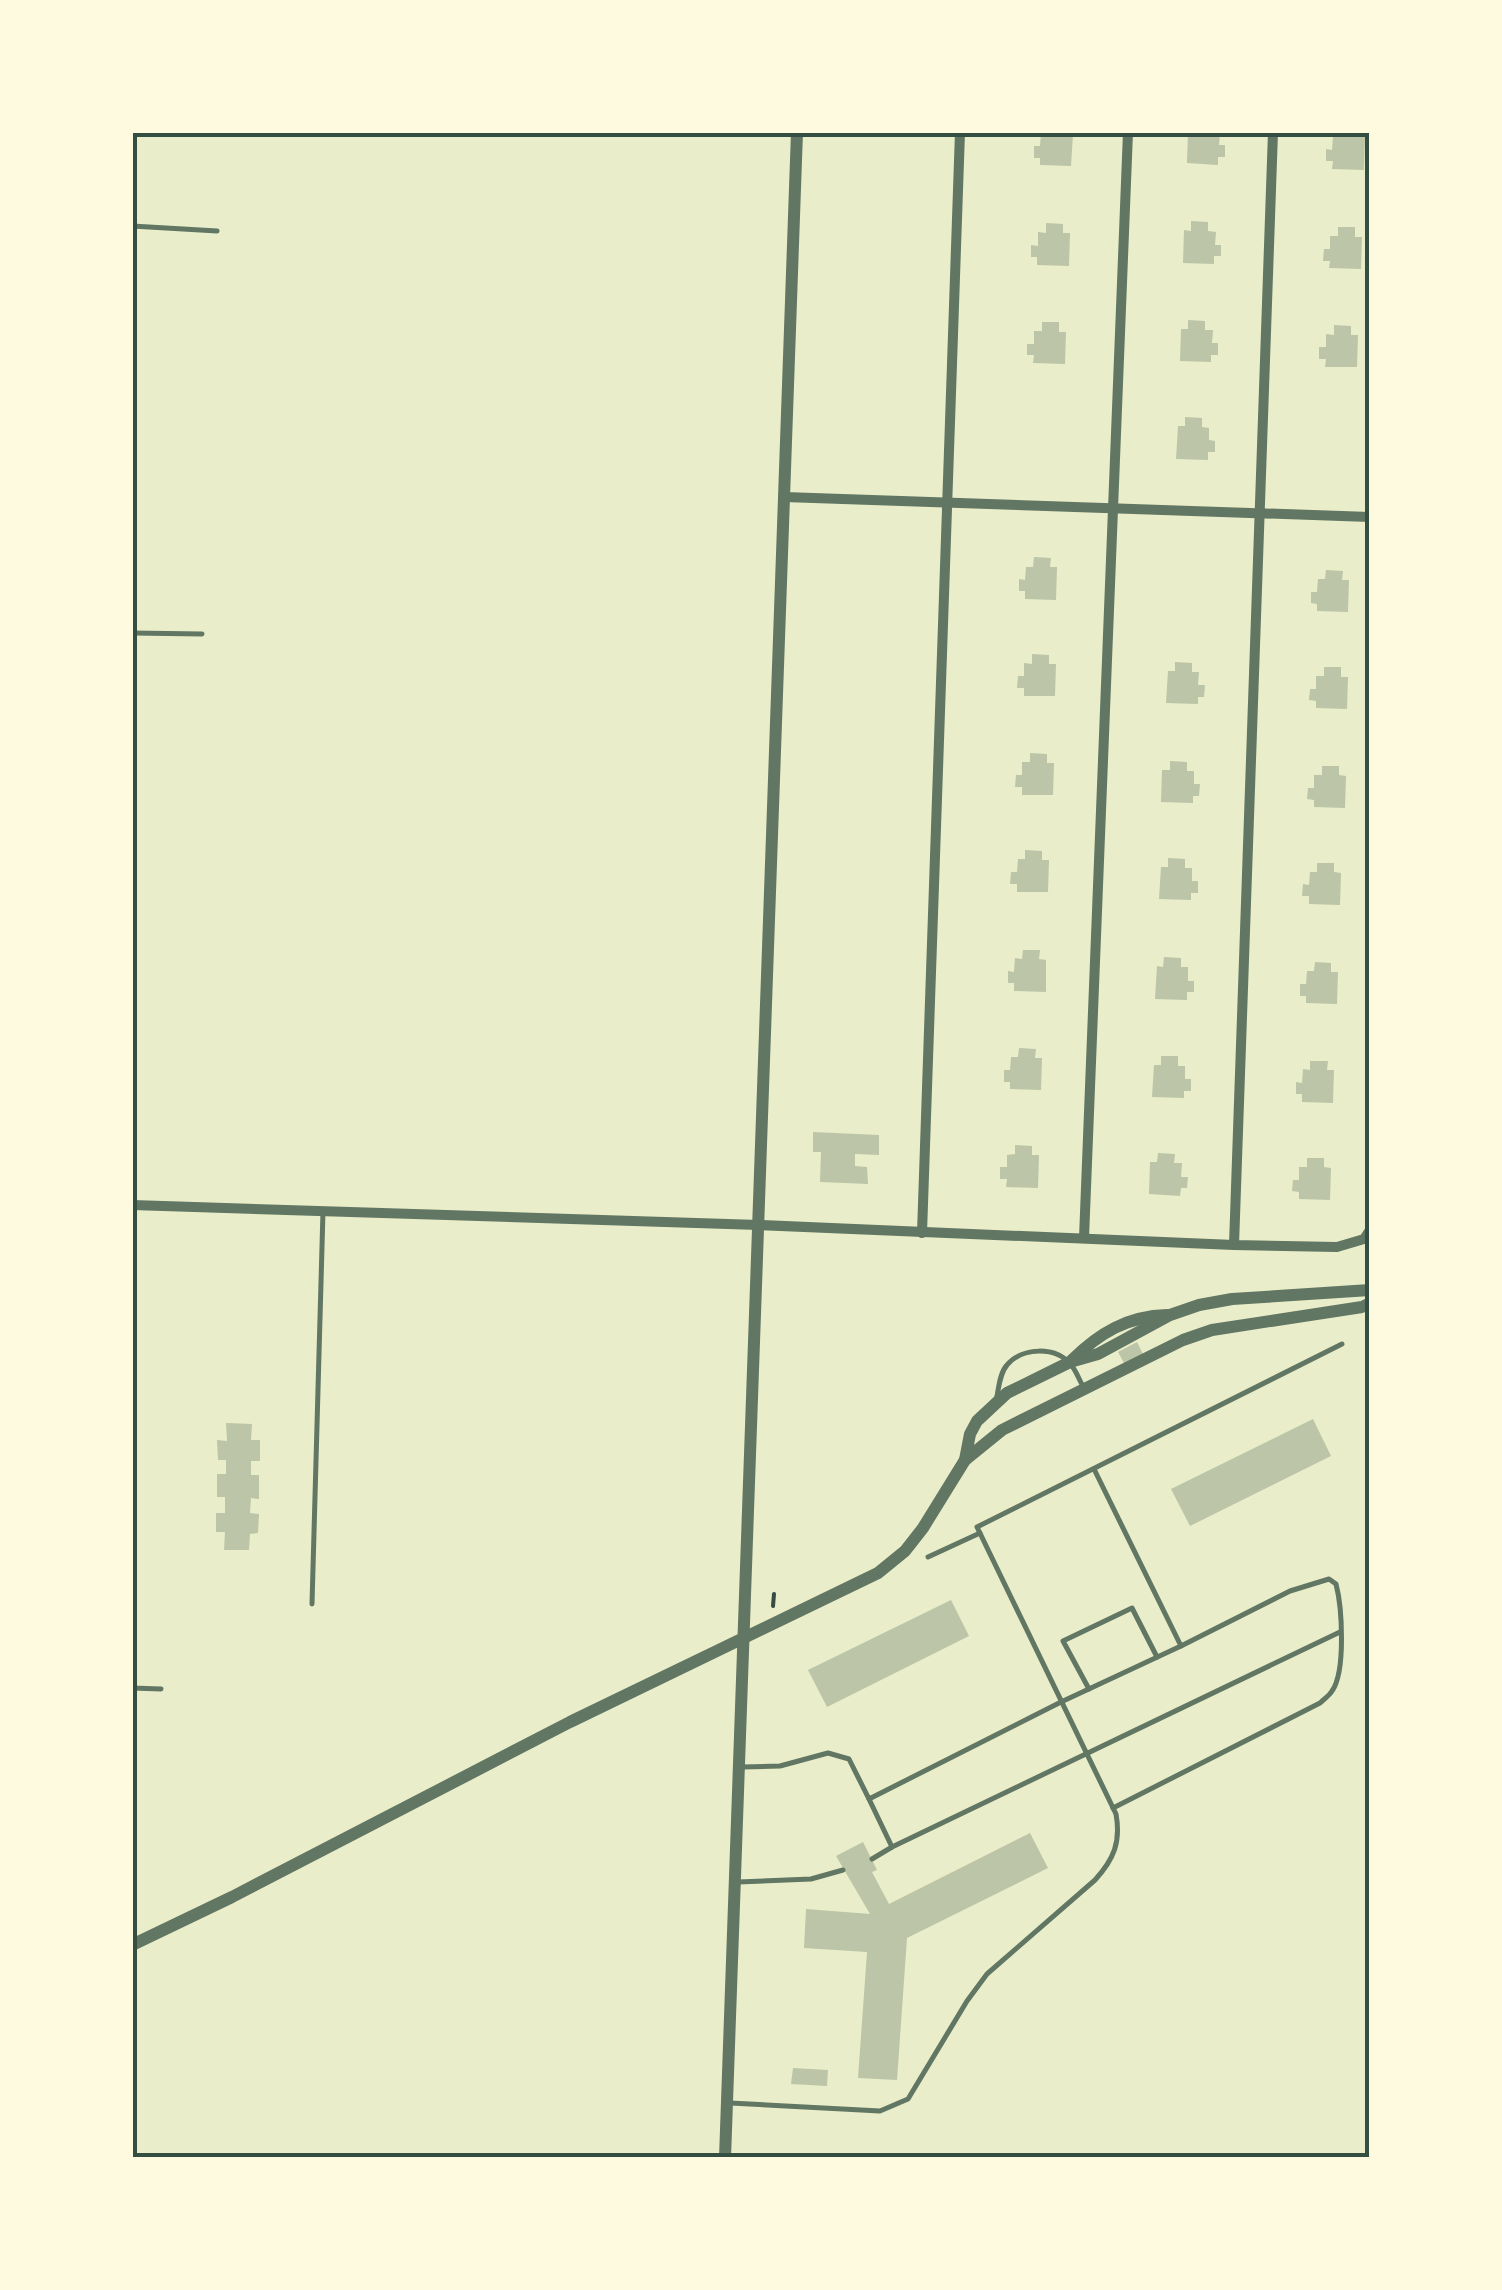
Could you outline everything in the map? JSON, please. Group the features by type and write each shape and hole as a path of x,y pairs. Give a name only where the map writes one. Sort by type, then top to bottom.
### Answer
{"street":[{"path":"724,2158 797,132"},
{"path":"922,1233 960,132"},
{"path":"1084,1238 1128,132"},
{"path":"1234,1245 1272,132"},
{"path":"784,497 1370,517"},
{"path":"132,1205 1234,1245 1337,1246 1364,1238 1370,1230"},
{"path":"965,1460 970,1434 978,1421 1007,1394 1070,1362 1098,1354 1170,1314 1232,1299 1370,1290"},
{"path":"133,1944 570,1722 878,1572 905,1551 965,1460 1002,1430 1183,1340 1212,1330 1370,1303"}],"lane":[{"path":"132,226 217,231"},
{"path":"132,633 202,634"},
{"path":"312,1604 323,1211"},
{"path":"727,2103 880,2111 908,2099 966,2000 986,1974 1109,1864 1118,1846 1113,1808 977,1527 1342,1344"},
{"path":"995,1404 1004,1368 1033,1352 1048,1351 1070,1362 1084,1389"},
{"path":"1094,1468 1180,1646"},
{"path":"928,1557 980,1534"},
{"path":"868,1799 1290,1591 1329,1579 1336,1584 1340,1632 1334,1689 1320,1703 1113,1808"},
{"path":"1089,1689 1063,1641 1132,1608 1157,1657"},
{"path":"872,1859 1340,1632"},
{"path":"132,1688 160,1689"},
{"path":"739,1768 780,1766 828,1753 850,1759 892,1847"},
{"path":"735,1882 811,1879 844,1870"}],"path":[{"path":"773,1606 774,1594"}],"building":[{"path":"1188,132 1220,132 1219,145 1225,145 1225,157 1218,157 1218,165 1187,163"},
{"path":"1341,132 1358,132 1358,137 1365,137 1364,170 1332,169 1333,161 1326,161 1326,149 1332,150 1333,136 1341,137"},
{"path":"1041,133 1073,134 1071,166 1040,165 1040,158 1034,158 1034,146 1040,146"},
{"path":"1191,221 1208,222 1208,231 1216,232 1215,245 1221,245 1221,256 1214,256 1214,264 1183,263 1184,230 1191,231"},
{"path":"1046,223 1063,224 1063,233 1070,233 1069,266 1037,265 1037,257 1031,257 1031,245 1038,246 1038,232 1046,233"},
{"path":"1338,227 1355,227 1355,237 1362,237 1361,269 1329,268 1330,261 1323,261 1324,249 1330,249 1330,236 1338,236"},
{"path":"1188,320 1205,321 1205,330 1213,330 1212,343 1218,343 1218,355 1211,355 1211,362 1180,361 1181,329 1188,329"},
{"path":"1042,322 1059,322 1059,332 1066,332 1065,364 1033,363 1034,355 1027,355 1027,344 1034,344 1034,331 1042,331"},
{"path":"1334,325 1351,326 1351,335 1358,335 1357,367 1325,367 1326,359 1319,359 1319,347 1326,347 1326,334 1334,335"},
{"path":"1185,417 1202,418 1202,427 1209,428 1215,452 1208,452 1208,460 1176,459 1178,426 1185,426"},
{"path":"1034,557 1051,558 1050,567 1057,567 1056,600 1025,599 1025,591 1019,591 1019,579 1025,580 1026,567 1033,567"},
{"path":"1326,570 1343,571 1342,580 1349,580 1348,612 1317,611 1317,604 1311,603 1311,592 1317,592 1318,579 1325,579"},
{"path":"1032,654 1049,655 1049,664 1056,664 1055,696 1024,696 1024,688 1017,688 1018,676 1024,676 1024,663 1032,664"},
{"path":"1175,662 1192,663 1192,672 1199,672 1198,685 1205,685 1204,697 1198,697 1198,704 1166,703 1168,671 1175,671"},
{"path":"1324,667 1341,667 1341,677 1348,677 1347,709 1316,708 1316,701 1309,700 1310,689 1316,689 1316,676 1324,676"},
{"path":"1030,753 1047,754 1047,763 1054,763 1053,795 1022,795 1022,787 1015,787 1016,775 1022,775 1022,762 1030,762"},
{"path":"1170,761 1187,762 1187,771 1194,771 1194,784 1200,784 1199,796 1193,796 1193,803 1161,802 1162,770 1170,770"},
{"path":"1322,766 1339,766 1339,775 1346,776 1345,808 1314,807 1314,800 1307,799 1308,788 1314,788 1314,775 1322,775"},
{"path":"1025,850 1042,851 1042,860 1049,860 1048,892 1017,892 1017,884 1010,884 1011,872 1017,872 1018,859 1025,859"},
{"path":"1168,858 1185,859 1185,868 1192,868 1192,881 1198,881 1198,893 1191,893 1191,900 1159,899 1161,867 1168,867"},
{"path":"1317,863 1334,863 1334,872 1341,873 1340,905 1309,904 1309,896 1302,896 1303,884 1309,885 1310,872 1317,872"},
{"path":"1023,950 1040,950 1039,959 1046,960 1046,992 1014,991 1014,983 1008,983 1008,971 1014,972 1015,958 1022,959"},
{"path":"1164,957 1181,958 1181,967 1188,967 1188,981 1194,981 1194,992 1187,992 1187,1000 1155,999 1157,966 1163,967"},
{"path":"1315,962 1331,963 1331,972 1338,972 1337,1004 1306,1003 1306,996 1300,996 1300,984 1306,984 1307,971 1314,971"},
{"path":"1019,1048 1036,1049 1035,1058 1042,1058 1041,1090 1010,1089 1010,1082 1004,1082 1004,1070 1010,1070 1011,1057 1018,1057"},
{"path":"1161,1056 1178,1056 1178,1066 1185,1066 1185,1079 1191,1079 1191,1091 1184,1091 1184,1098 1152,1097 1154,1065 1161,1065"},
{"path":"1310,1061 1328,1061 1327,1070 1334,1070 1333,1103 1302,1102 1302,1094 1296,1094 1296,1082 1302,1083 1303,1069 1310,1070"},
{"path":"813,1132 879,1135 879,1155 855,1154 855,1166 867,1167 868,1184 820,1182 821,1152 813,1152"},
{"path":"1015,1145 1032,1146 1032,1155 1039,1155 1038,1188 1006,1187 1007,1179 1000,1179 1000,1167 1007,1167 1007,1155 1015,1154"},
{"path":"1158,1153 1175,1154 1174,1163 1182,1163 1181,1177 1188,1177 1187,1188 1181,1188 1180,1196 1149,1194 1150,1162 1157,1162"},
{"path":"1307,1158 1324,1158 1324,1167 1331,1168 1330,1200 1299,1199 1299,1192 1292,1191 1293,1180 1299,1180 1299,1167 1307,1167"},
{"path":"1137,1342 1143,1354 1124,1363 1118,1352"},
{"path":"1313,1419 1331,1456 1190,1526 1171,1489"},
{"path":"226,1423 252,1424 251,1440 260,1440 260,1461 251,1461 251,1475 259,1475 259,1499 251,1498 250,1513 259,1514 258,1533 250,1534 249,1550 224,1550 225,1532 216,1532 216,1513 225,1513 225,1497 217,1497 217,1474 226,1474 226,1460 218,1460 217,1440 227,1441"},
{"path":"951,1600 969,1636 827,1707 808,1670"},
{"path":"1030,1833 1048,1868 907,1938 897,2080 858,2078 867,1952 804,1948 806,1909 870,1914 836,1856 863,1842 877,1870 872,1872 889,1904"},
{"path":"793,2068 828,2070 827,2086 791,2084"}]}
